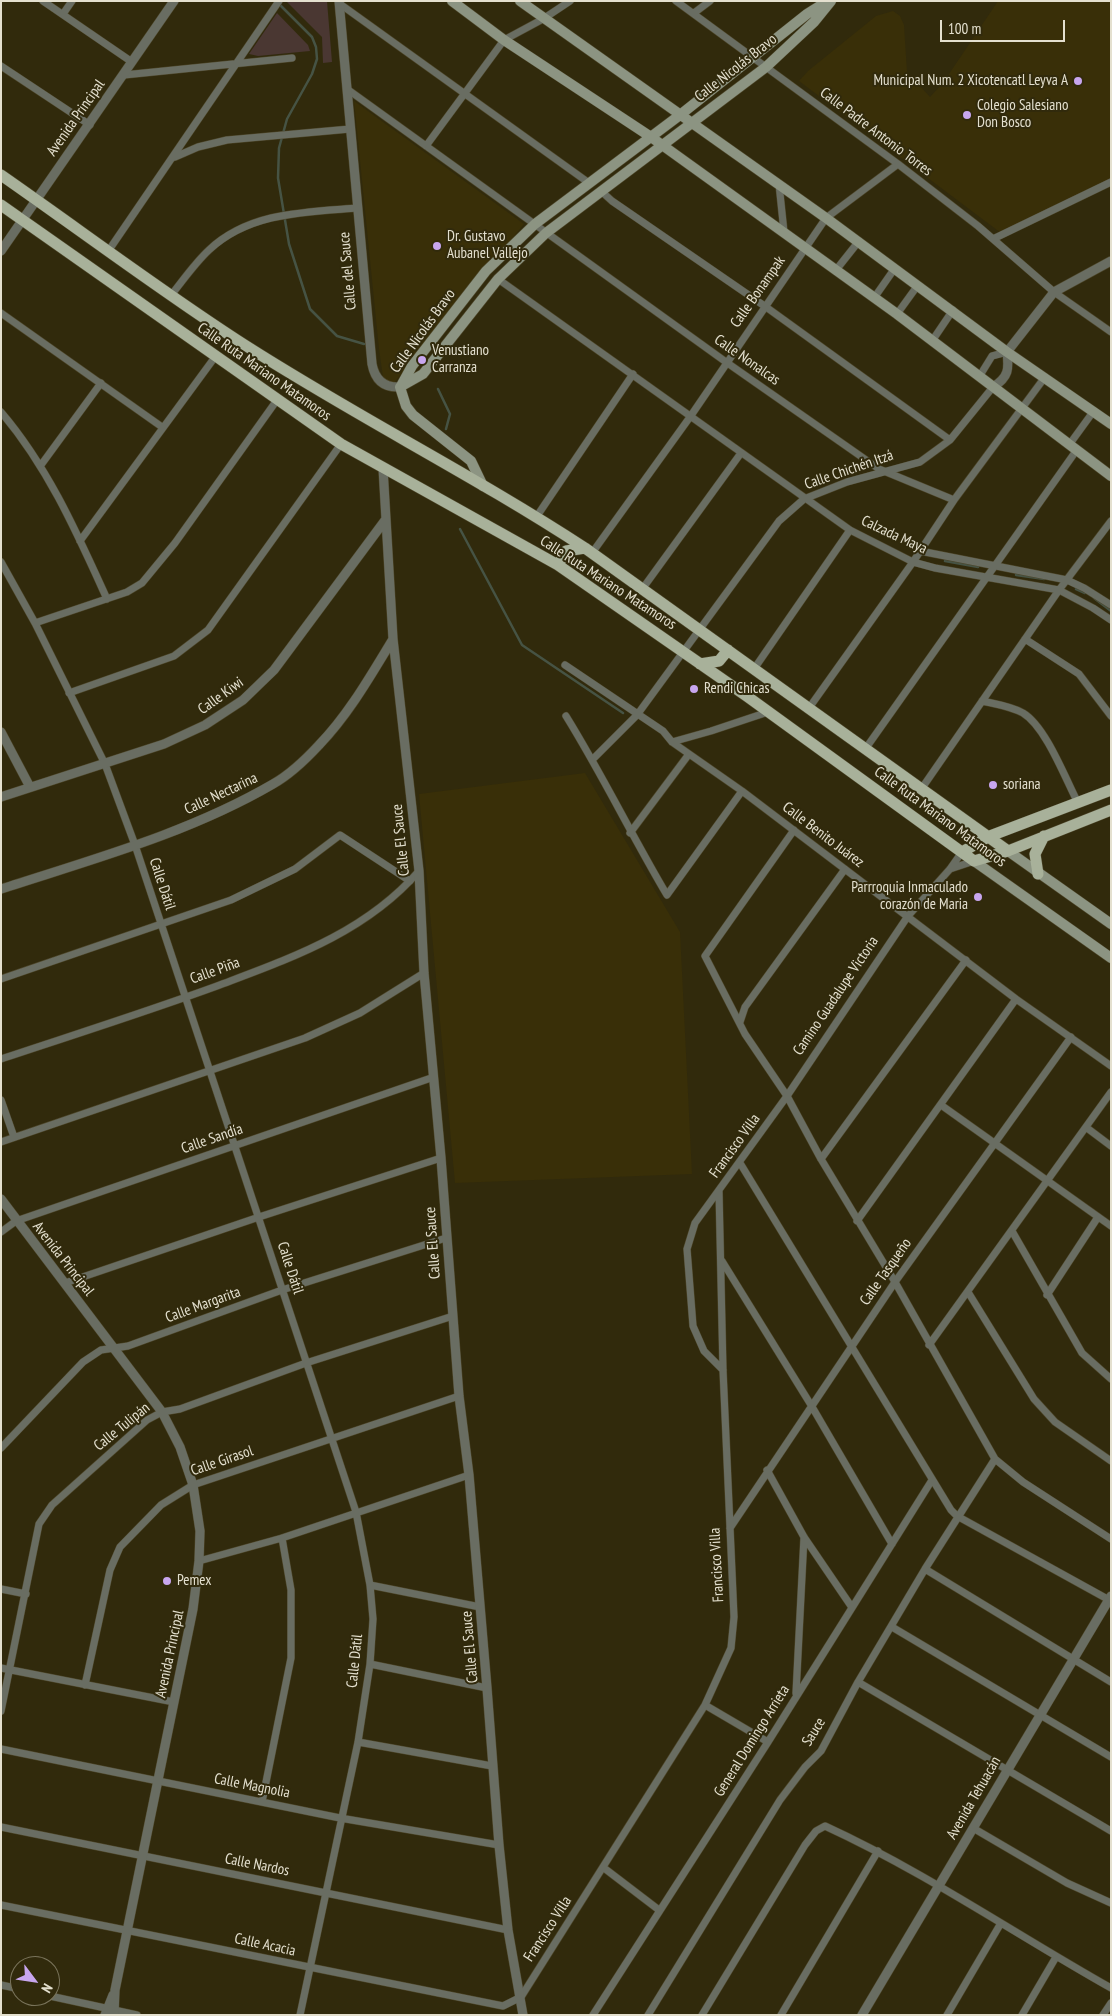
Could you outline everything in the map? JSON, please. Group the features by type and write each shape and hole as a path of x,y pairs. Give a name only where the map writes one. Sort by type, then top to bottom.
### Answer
{"main road":[{"path":"452,1 504,40 651,137 784,232 897,314 1111,476"},
{"path":"520,1 859,241 1007,352 1111,424"},
{"name":"Calle Nicolás Bravo","path":"400,387 412,366 486,271 535,224 680,115 807,14 829,1"},
{"name":"Calle Nicolás Bravo","path":"400,387 423,374 498,279 546,233 766,66 814,22 829,1"},
{"name":"Calle Ruta Mariano Matamoros","path":"1,175 237,340 537,516 589,550 990,836 1038,874 1110,922"},
{"name":"Calle Ruta Mariano Matamoros","path":"1,205 214,357 342,444 558,565 684,652 1111,958"},
{"path":"400,387 406,406 413,415 471,461 483,486"},
{"path":"558,565 566,551 589,550"},
{"path":"700,664 719,661 728,650"},
{"name":"Camino Guadalupe Victoria","path":"962,852 990,836 1111,790"},
{"name":"Camino Guadalupe Victoria","path":"974,861 1008,851 1111,810"},
{"path":"1038,874 1035,854 1044,836"}],"street":[{"path":"44,1 132,62"},
{"path":"63,14 72,1"},
{"name":"Avenida Principal","path":"1,251 174,1"},
{"path":"109,250 175,157 279,1"},
{"path":"426,146 504,40 544,19 570,1"},
{"name":"Calle Padre Antonio Torres","path":"676,1 755,57 898,164 993,239 1054,292 1110,332"},
{"path":"694,13 710,1"},
{"path":"339,3 589,183"},
{"name":"Calle del Sauce","path":"339,3 374,374 390,388 400,387"},
{"path":"124,75 292,58"},
{"path":"1,66 90,125"},
{"name":"Calle Nonalcas","path":"346,89 726,362 883,471 954,500"},
{"path":"175,157 198,147 227,140 350,129"},
{"name":"Calle Bonampak","path":"589,550 690,417 826,218 898,164"},
{"path":"993,239 1111,182"},
{"path":"779,184 784,232"},
{"path":"601,191 612,201 766,307 950,440"},
{"path":"172,294 210,249 237,230 278,215 357,208"},
{"path":"836,270 859,241"},
{"path":"979,377 992,356 1007,352 1054,292 1111,261"},
{"path":"874,298 895,268"},
{"name":"Calzada Maya","path":"498,279 850,530 913,562 987,578 1059,590 1111,620"},
{"path":"897,314 918,285"},
{"path":"932,341 953,310"},
{"path":"1,313 162,428"},
{"name":"Calle Chichén Itzá","path":"593,759 637,715 780,521 804,499 847,482 920,462 950,440 993,387 1007,376 1009,369 1007,352"},
{"path":"80,541 214,357"},
{"path":"537,516 633,374"},
{"path":"809,708 913,562 954,500 1044,377"},
{"path":"41,465 101,383"},
{"path":"35,623 106,599 134,587 155,570 277,400"},
{"path":"1,412 41,465 80,541 106,599"},
{"path":"866,748 996,566 1093,412"},
{"path":"69,693 174,656 208,630 342,444"},
{"path":"643,588 741,453"},
{"name":"Calle El Sauce","path":"383,468 393,640 419,871 424,973 499,1845 508,1930 523,2015"},
{"name":"Calle Kiwi","path":"1,797 105,764 172,740 205,725 243,700 274,670 386,519"},
{"path":"922,788 1066,580 1111,521"},
{"path":"754,669 850,530"},
{"name":"Calzada Maya","path":"920,551 1066,580 1084,588 1111,605"},
{"name":"Calle Dátil","path":"1,562 35,623 105,764 136,845 356,1512 370,1585 373,1619 370,1664 358,1742 340,1818 300,2015"},
{"path":"1025,639 1079,674 1111,716"},
{"name":"Calle Nectarina","path":"1,890 136,845 215,814 275,783 320,745 358,696 393,640"},
{"name":"Calle Benito Juárez","path":"565,665 663,731 672,742 742,791 1016,999 1111,1066"},
{"path":"982,701 1006,707 1032,720 1042,732 1078,803"},
{"path":"672,742 711,732 768,712"},
{"path":"566,716 593,759 630,832 667,895 742,791"},
{"path":"1,732 30,787"},
{"path":"630,832 689,754"},
{"path":"794,830 705,956 745,1034 787,1096 820,1159 895,1282 995,1459 1023,1482 1111,1539"},
{"path":"1,979 231,900 295,868 340,836 410,881"},
{"name":"Camino Guadalupe Victoria","path":"787,1096 908,916 950,869 962,852"},
{"name":"Camino Guadalupe Victoria","path":"950,869 974,861"},
{"path":"740,1022 745,1007 845,868"},
{"name":"Calle Piña","path":"1,1059 185,997 305,953 359,922 410,881 419,871"},
{"path":"820,1159 966,960"},
{"path":"1,1142 304,1038 360,1013 424,973"},
{"path":"857,1221 1016,999"},
{"name":"Calle Tasqueño","path":"729,1528 810,1405 895,1282 1071,1037"},
{"name":"Calle Sandía","path":"1,1232 16,1221 434,1077"},
{"path":"929,1345 1087,1128 1111,1092"},
{"name":"Francisco Villa","path":"521,1997 706,1705 731,1648 734,1617 723,1370 722,1261 718,1191 787,1096"},
{"path":"1,1100 14,1137"},
{"path":"941,1105 1111,1226"},
{"path":"1087,1128 1111,1146"},
{"path":"66,1283 259,1216 441,1158"},
{"path":"740,1163 852,1345 932,1480 957,1516 1110,1599"},
{"path":"718,1191 695,1223 687,1249 693,1326 704,1351 723,1370"},
{"name":"Avenida Principal","path":"1,1199 162,1412 180,1447 193,1485 200,1531 199,1561 193,1609 110,2012"},
{"path":"1047,1295 1098,1217"},
{"path":"1012,1232 1082,1353 1111,1379"},
{"name":"Calle Margarita","path":"3,1442 83,1362 101,1350 128,1346 282,1290 446,1238"},
{"path":"722,1261 892,1544"},
{"path":"968,1292 1034,1399 1055,1422 1111,1461"},
{"name":"Calle Tulipán","path":"1,1711 39,1524 43,1515 147,1420 162,1412 180,1409 306,1363 453,1316"},
{"name":"Calle Girasol","path":"85,1685 110,1570 120,1547 161,1505 193,1485 459,1396"},
{"name":"Sauce","path":"648,2015 780,1800 805,1766 821,1751 858,1682 925,1569 995,1459"},
{"path":"767,1470 804,1537 851,1606"},
{"path":"199,1561 282,1538 468,1475"},
{"name":"General Domingo Arrieta","path":"593,2015 768,1742 851,1606 932,1480"},
{"path":"796,1696 804,1537"},
{"path":"262,1802 291,1658 291,1590 282,1538"},
{"path":"925,1569 1111,1682"},
{"path":"370,1585 480,1608"},
{"path":"1,1589 26,1594"},
{"name":"Avenida Tehuacán","path":"862,2015 1006,1770 1110,1599"},
{"path":"892,1627 1111,1757"},
{"path":"370,1664 487,1688"},
{"path":"1,1668 174,1702"},
{"path":"858,1682 1111,1832"},
{"path":"706,1705 768,1742"},
{"path":"358,1742 492,1766"},
{"name":"Calle Magnolia","path":"1,1749 340,1818 499,1845"},
{"path":"702,2015 805,1845 816,1831 825,1826 878,1850 1111,1988"},
{"name":"Calle Nardos","path":"1,1827 508,1930"},
{"path":"973,1828 1067,1883 1111,1902"},
{"path":"781,2015 878,1850"},
{"path":"604,1868 659,1910"},
{"name":"Calle Acacia","path":"1,1905 502,2006 521,1997"},
{"path":"947,2015 1002,1923"},
{"path":"1022,2015 1056,1957"},
{"path":"60,1999 110,2012 137,2015"},
{"path":"1103,2015 1111,2002"}],"shaded area":[{"path":"286,1 327,1 332,62 323,63 322,37"},
{"name":"Colegio Salesiano Don Bosco","path":"998,1 1111,1 1111,180 1001,233 799,81 808,71 876,16 893,11 900,16 904,25 907,72 930,97 943,83"},
{"path":"277,13 308,45 310,51 258,56 249,54"},
{"name":"Dr. Gustavo Aubanel Vallejo","path":"354,101 524,224 389,389 383,377 379,349"},
{"path":"585,773 680,932 692,1174 455,1183 419,794"}],"waterway":[{"path":"278,3 312,37 316,47 317,59 312,74 287,119 279,148 278,178 289,244 310,309 337,336 364,344"},
{"path":"438,389 450,414 446,429"},
{"path":"460,529 522,645 623,713"},
{"path":"945,561 978,567"},
{"path":"1016,575 1044,579"},
{"path":"1076,589 1085,593"},
{"path":"1094,598 1111,611"}],"place":[{"name":"Municipal Num. 2 Xicotencatl Leyva A","path":"1078,81"},
{"name":"Colegio Salesiano Don Bosco","path":"967,115"},
{"name":"Dr. Gustavo Aubanel Vallejo","path":"437,246"},
{"name":"Venustiano Carranza","path":"422,360"},
{"name":"Rendi Chicas","path":"694,689"},
{"name":"soriana","path":"993,785"},
{"name":"Parrroquia Inmaculado corazón de Maria","path":"978,897"},
{"name":"Pemex","path":"167,1581"}]}
